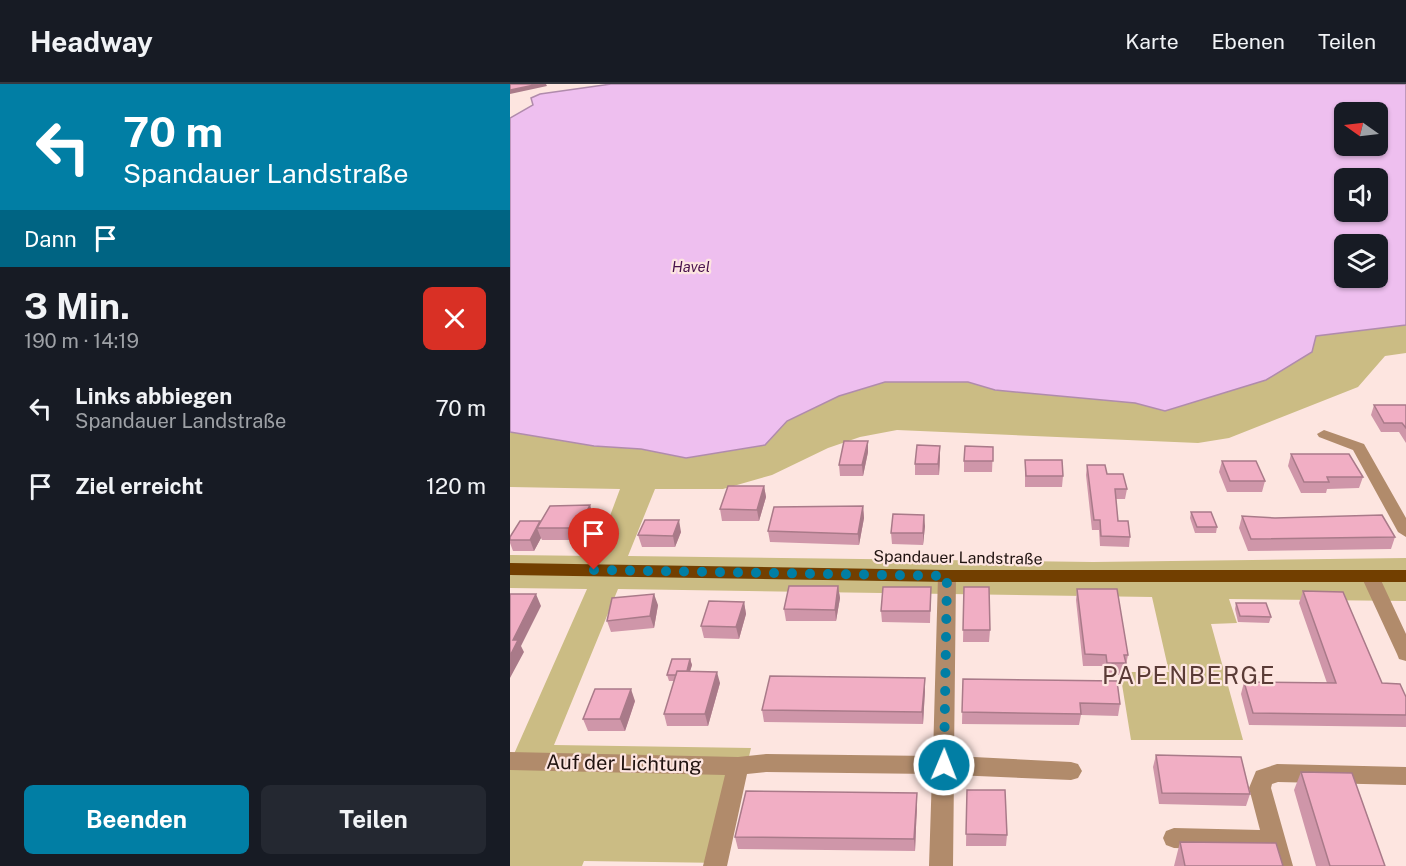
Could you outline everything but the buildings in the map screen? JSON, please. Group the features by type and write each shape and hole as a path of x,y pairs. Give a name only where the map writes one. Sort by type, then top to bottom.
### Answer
{"main road":[{"name":"Spandauer Landstraße","path":"510,568 947,576 1406,576"}],"street":[{"path":"1324,434 1359,447 1406,532"},
{"path":"941,866 947,576"},
{"path":"1370,576 1406,654"},
{"name":"Auf der Lichtung","path":"510,761 738,766 766,763 944,765 1071,771"},
{"path":"715,866 738,766"},
{"path":"1281,866 1260,788 1264,778 1277,773 1406,776"},
{"path":"1174,838 1274,841"}],"shaded area":[{"path":"1406,324 1406,353 1385,356 1358,387 1229,438 1198,443 897,430 860,437 828,448 772,475 723,489 655,489 628,556 1093,562 1406,558 1406,601 1229,599 1237,623 1211,624 1243,740 1131,740 1120,672 1169,672 1152,597 618,589 554,745 751,748 724,863 584,861 582,866 510,866 510,763 587,589 510,588 510,555 595,556 620,489 510,487 510,432 594,446 641,449 686,458 765,445 787,421 839,396 885,382 968,382 995,390 1135,403 1165,411 1193,402 1315,336"}],"water":[{"name":"Havel","path":"611,84 1406,84 1406,325 1316,336 1312,352 1266,380 1165,411 1135,403 995,390 968,382 885,382 839,396 787,421 765,445 686,458 641,449 594,446 510,432 510,118 533,105 531,98 540,94"}],"district":[{"name":"PAPENBERGE","path":"1189,676"}],"route":[{"path":"594,570 947,576 944,765"}]}
